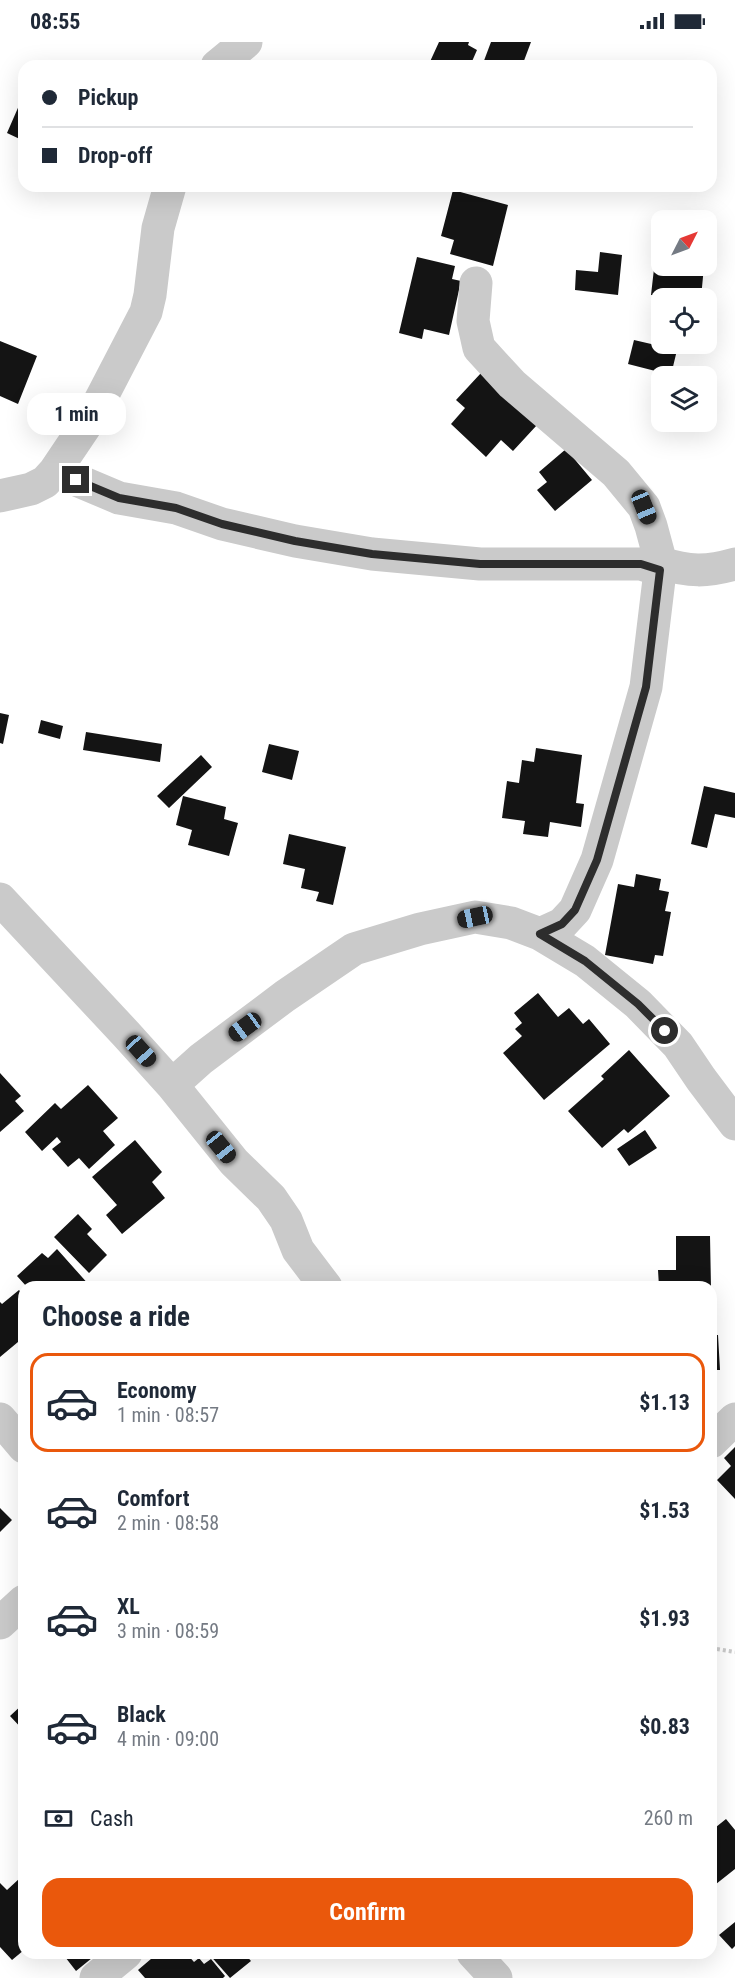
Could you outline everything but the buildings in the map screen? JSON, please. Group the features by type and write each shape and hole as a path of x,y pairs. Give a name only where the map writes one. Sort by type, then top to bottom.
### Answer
{"street":[{"path":"224,60 246,42"},
{"path":"0,496 31,489 45,482 92,416 146,312 158,228 168,192"},
{"path":"476,283 473,321 479,348 512,384 616,473 644,507 661,567 646,687 597,860 575,910 562,924 540,934"},
{"path":"55,471 119,498 176,508 222,524 306,543 372,554 480,564 641,564 705,571 735,564"},
{"path":"0,899 172,1086 234,1162 271,1198 286,1220 298,1250 321,1281"},
{"path":"172,1086 201,1059 285,996 354,949 420,928 475,917 511,923 540,934 585,961 638,1004 678,1045 735,1124"},
{"path":"0,1419 18,1440"},
{"path":"717,1436 735,1419"},
{"path":"0,1623 18,1606"},
{"path":"96,1978 119,1959"},
{"path":"478,1959 496,1978"}],"path":[{"path":"717,1649 735,1652"}],"route":[{"path":"76,480 119,498 176,508 222,524 295,541 372,554 480,564 641,564 660,570 646,687 597,860 575,910 562,924 540,934 585,961 638,1004 665,1031"}]}
